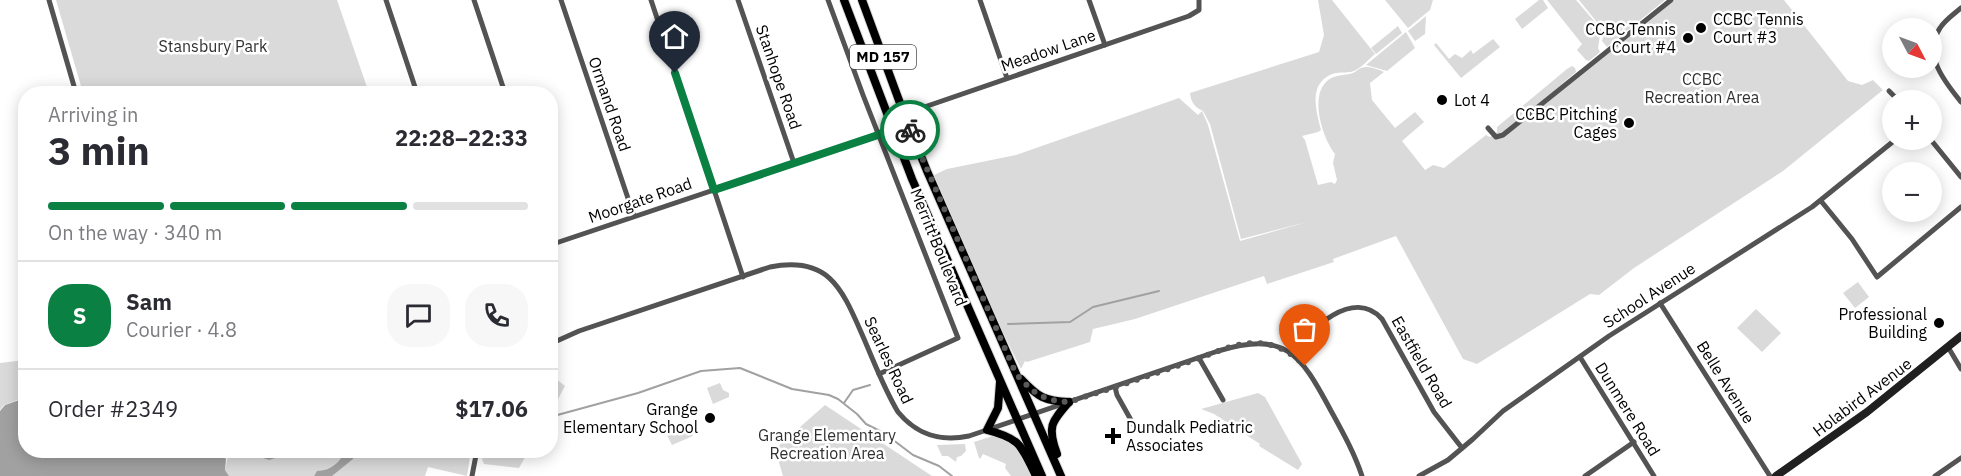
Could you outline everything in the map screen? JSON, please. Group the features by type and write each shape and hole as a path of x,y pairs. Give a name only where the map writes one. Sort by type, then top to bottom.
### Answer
{"main road":[{"name":"Merritt Boulevard","path":"844,0 891,128 1042,476"},
{"name":"Merritt Boulevard","path":"862,0 904,114 1061,476"},
{"name":"Holabird Avenue","path":"1776,476 1866,413 1961,336"},
{"path":"1016,374 1036,395 1047,400 1069,402"},
{"path":"1000,380 998,408 987,430 1013,438 1021,446 1036,476"},
{"path":"1067,476 1051,434 1056,417 1069,402"}],"street":[{"path":"49,0 74,86"},
{"path":"386,0 415,86"},
{"path":"474,0 503,86"},
{"name":"Ormand Road","path":"561,0 634,216"},
{"path":"651,0 743,277"},
{"name":"Stanhope Road","path":"738,0 794,163"},
{"name":"Merritt Boulevard","path":"828,0 958,338 879,374"},
{"path":"980,0 1007,78"},
{"path":"1089,0 1105,45"},
{"name":"Meadow Lane","path":"904,114 1189,16 1197,12 1199,0"},
{"path":"1488,128 1496,137 1503,135 1671,0"},
{"path":"1961,8 1940,28 1934,55 1935,64 1941,75 1961,102"},
{"name":"Moorgate Road","path":"558,242 878,135 891,128 904,114"},
{"name":"School Avenue","path":"1419,476 1448,460 1503,411 1609,336 1821,201 1883,150"},
{"path":"1939,150 1961,177"},
{"path":"1821,201 1854,241 1877,277 1961,207"},
{"name":"Searles Road","path":"558,341 579,331 770,267 794,264 817,270 827,276 843,292 879,374 905,422 921,432 948,439 1017,421 1234,346 1257,343 1293,354"},
{"name":"Belle Avenue","path":"1660,303 1770,476"},
{"name":"Eastfield Road","path":"1293,354 1311,331 1329,318 1356,307 1371,309 1382,319 1434,412 1462,448"},
{"path":"1948,347 1961,369"},
{"path":"1293,354 1305,366 1318,388 1353,452 1362,476"},
{"name":"Dunmere Road","path":"1580,357 1654,476"},
{"path":"1199,358 1223,400"},
{"path":"1115,387 1136,429"},
{"path":"1585,476 1634,442"},
{"path":"472,476 475,458"},
{"path":"1935,476 1961,458"}],"green space":[{"name":"Stansbury Park","path":"56,0 337,0 367,86 81,86"},
{"name":"CCBC Recreation Area","path":"1318,0 1332,0 1375,54 1356,70 1332,74 1319,84 1316,106 1321,130 1302,136 1318,185 1331,182 1335,184 1337,180 1333,163 1335,154 1322,129 1318,107 1322,88 1330,79 1353,73 1364,67 1384,72 1370,83 1372,100 1395,128 1415,112 1424,122 1402,141 1425,170 1433,165 1444,168 1486,135 1490,137 1497,132 1497,127 1567,69 1572,66 1576,72 1559,86 1675,0 1784,0 1848,81 1862,85 1873,80 1883,90 1783,171 1634,268 1599,295 1590,294 1477,364 1463,359 1396,236 1333,259 1334,262 1267,284 1264,276 1135,319 1093,329 1090,342 1025,361 1021,369 992,310 934,175 947,169 1016,155 1179,98 1198,115 1202,111 1208,125 1240,241 1307,222 1241,239 1210,124 1203,111 1192,102 1190,93 1319,52 1324,35"},
{"path":"1385,0 1433,0 1430,10 1408,28"},
{"path":"1539,0 1543,0 1548,8 1522,29 1515,19"},
{"path":"1547,0 1576,0 1601,29 1598,48 1600,52 1589,61 1586,60 1577,50 1582,44"},
{"path":"1579,0 1665,0 1607,47 1602,41 1606,28 1600,26"},
{"path":"1426,16 1425,34 1415,41 1408,31"},
{"path":"1398,26 1402,33 1376,54 1371,48"},
{"path":"1406,32 1415,48 1387,71 1366,65"},
{"path":"1493,39 1500,47 1461,78 1434,45 1436,43 1449,59 1455,54 1462,58 1471,50 1473,54"},
{"path":"1858,282 1869,297 1855,308 1843,293"},
{"path":"1756,309 1781,333 1762,352 1737,328"},
{"path":"18,361 18,400 4,405 0,410 0,363"},
{"path":"558,380 565,386 558,399"},
{"path":"720,383 723,390 729,393 729,397 713,404 707,388"},
{"path":"1258,393 1265,397 1302,464 1298,470 1214,414 1201,409"},
{"name":"Grange Elementary Recreation Area","path":"825,405 932,476 783,476 775,449"},
{"path":"690,427 693,436 672,445 667,435"},
{"path":"996,435 1015,443 1033,476 1011,476 1005,468 1006,464 983,454 979,458 974,442"},
{"path":"965,444 966,451 957,457 956,462 948,456 942,456 937,445"},
{"path":"228,458 341,458 327,470 317,472 314,476 229,476 225,470"},
{"path":"470,458 467,476 428,467 425,476 332,476 352,459"},
{"path":"525,458 519,468 484,464 482,459"}],"shaded area":[{"path":"18,400 18,458 225,458 225,470 229,476 0,476 0,411 5,405"},
{"path":"341,458 353,458 332,476 314,476 317,471 335,465"}],"waterway":[{"path":"1008,324 1070,322 1093,307 1159,291"},
{"path":"558,415 638,393 701,371 740,368 792,389 829,395 838,399 866,424 884,433 913,455 939,466 952,476"},
{"path":"844,403 853,390 870,385"}],"way so far":[{"path":"910,130 1016,374 1036,395 1047,400 1069,402 1218,351 1245,344 1266,344 1279,348 1293,354 1305,366"}],"place":[{"name":"CCBC Tennis Court #3","path":"1701,28"},
{"name":"CCBC Tennis Court #4","path":"1688,38"},
{"name":"Lot 4","path":"1442,100"},
{"name":"CCBC Pitching Cages","path":"1629,123"},
{"name":"Professional Building","path":"1939,323"},
{"name":"Grange Elementary School","path":"710,418"},
{"name":"Dundalk Pediatric Associates","path":"1113,436"}],"route":[{"path":"675,73 714,190 878,135 891,128 904,114 910,130"}]}
